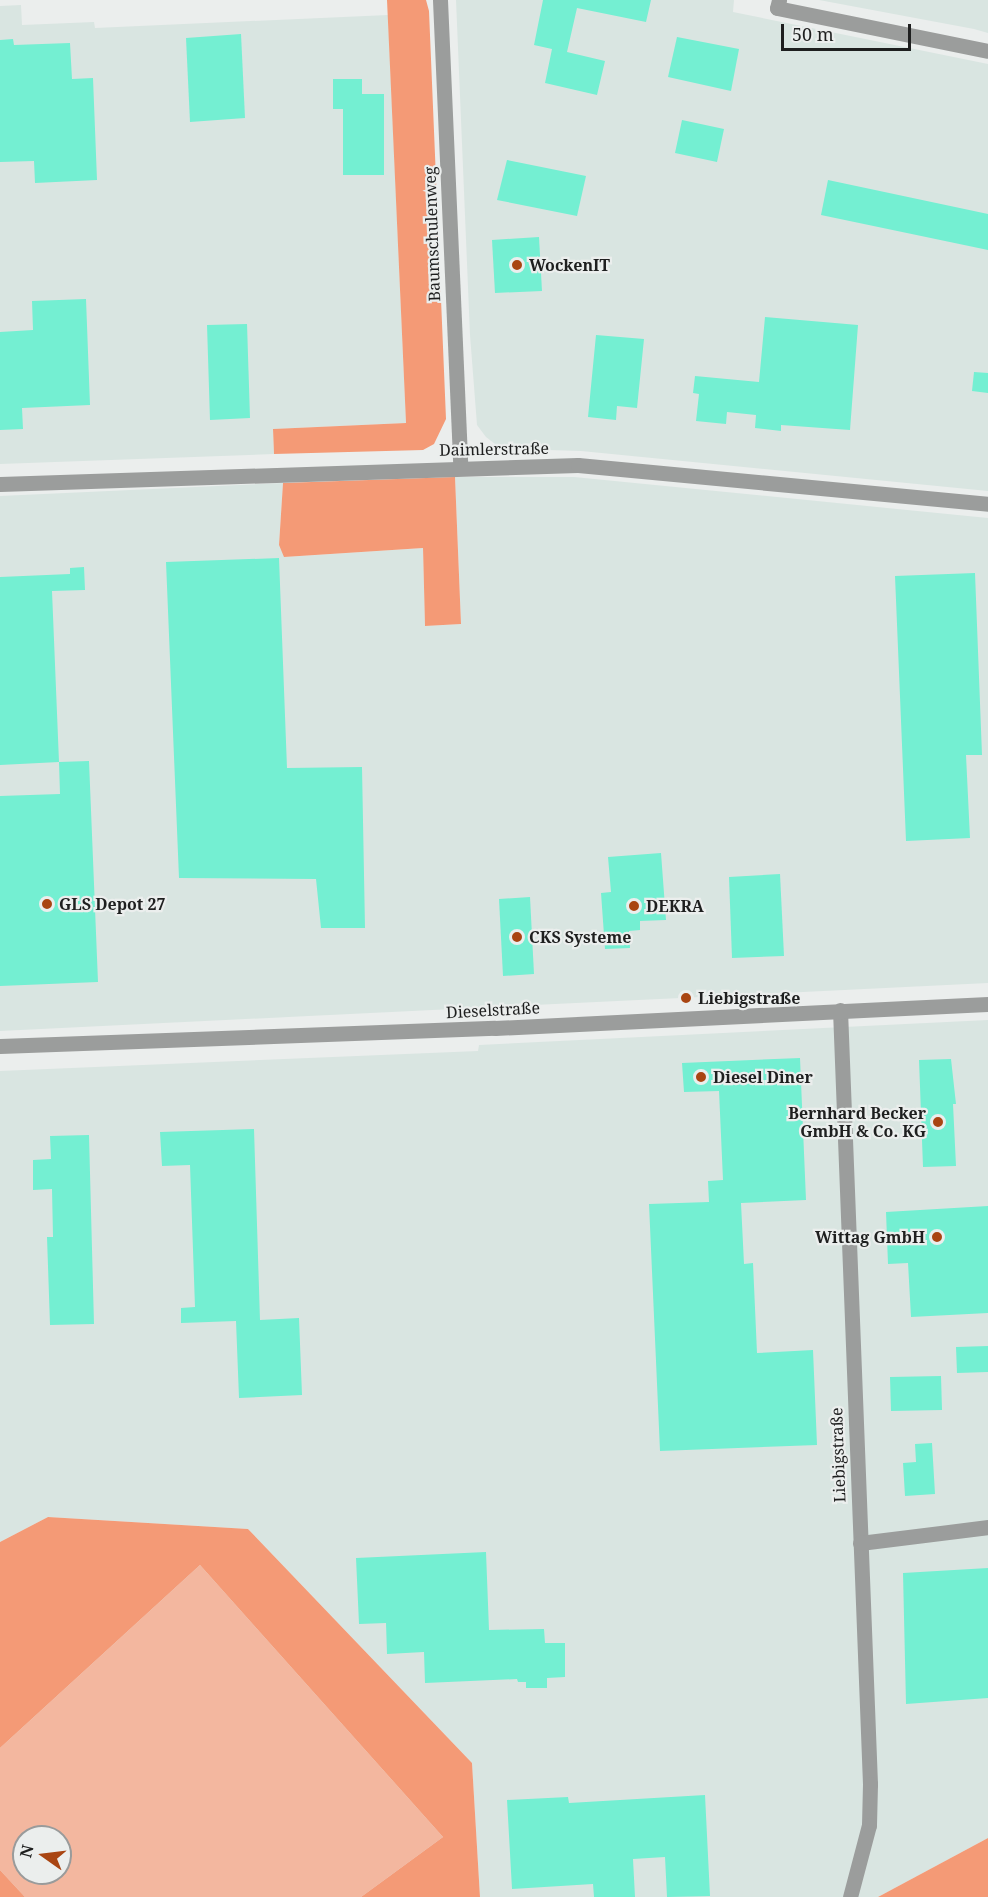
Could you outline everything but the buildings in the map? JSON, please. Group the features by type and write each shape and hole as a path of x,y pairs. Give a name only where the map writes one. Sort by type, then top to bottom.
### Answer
{"street":[{"name":"Baumschulenweg","path":"440,0 460,466"},
{"path":"779,0 777,8 988,51"},
{"name":"Daimlerstraße","path":"0,484 460,466 578,465 988,504"},
{"name":"Dieselstraße","path":"0,1046 495,1028 988,1004"},
{"name":"Liebigstraße","path":"840,1010 869,1825 850,1897"},
{"path":"860,1543 988,1527"}],"shaded area":[{"path":"387,0 426,0 429,11 446,419 434,444 423,450 274,454 273,429 406,423"},
{"path":"456,0 734,0 733,12 988,64 988,491 581,451 515,449 499,447 486,437 477,425 470,335"},
{"path":"819,0 988,0 988,33 974,29"},
{"path":"21,5 22,25 94,22 95,28 388,15 406,423 273,429 274,454 0,464 0,6"},
{"path":"455,477 574,477 988,518 988,983 0,1031 0,496 283,483 279,545 285,557 423,548 425,626 461,624"},
{"path":"455,477 461,624 425,626 423,548 284,557 279,545 283,483"},
{"path":"988,1020 988,1838 878,1897 480,1897 472,1763 248,1529 48,1517 0,1542 0,1071 478,1051 479,1045"},
{"path":"48,1517 248,1529 472,1763 480,1897 361,1897 443,1837 200,1565 0,1748 0,1542"},
{"path":"200,1565 443,1837 361,1897 25,1897 14,1885 72,1885 72,1825 12,1825 12,1883 0,1870 0,1748"},
{"path":"988,1838 988,1897 878,1897"},
{"path":"0,1870 25,1897 0,1897"}],"place":[{"name":"WockenIT","path":"517,265"},
{"name":"GLS Depot 27","path":"47,904"},
{"name":"DEKRA","path":"634,906"},
{"name":"CKS Systeme","path":"517,937"},
{"name":"Liebigstraße","path":"686,998"},
{"name":"Diesel Diner","path":"701,1077"},
{"name":"Bernhard Becker GmbH & Co. KG","path":"938,1122"},
{"name":"Wittag GmbH","path":"937,1237"}]}
